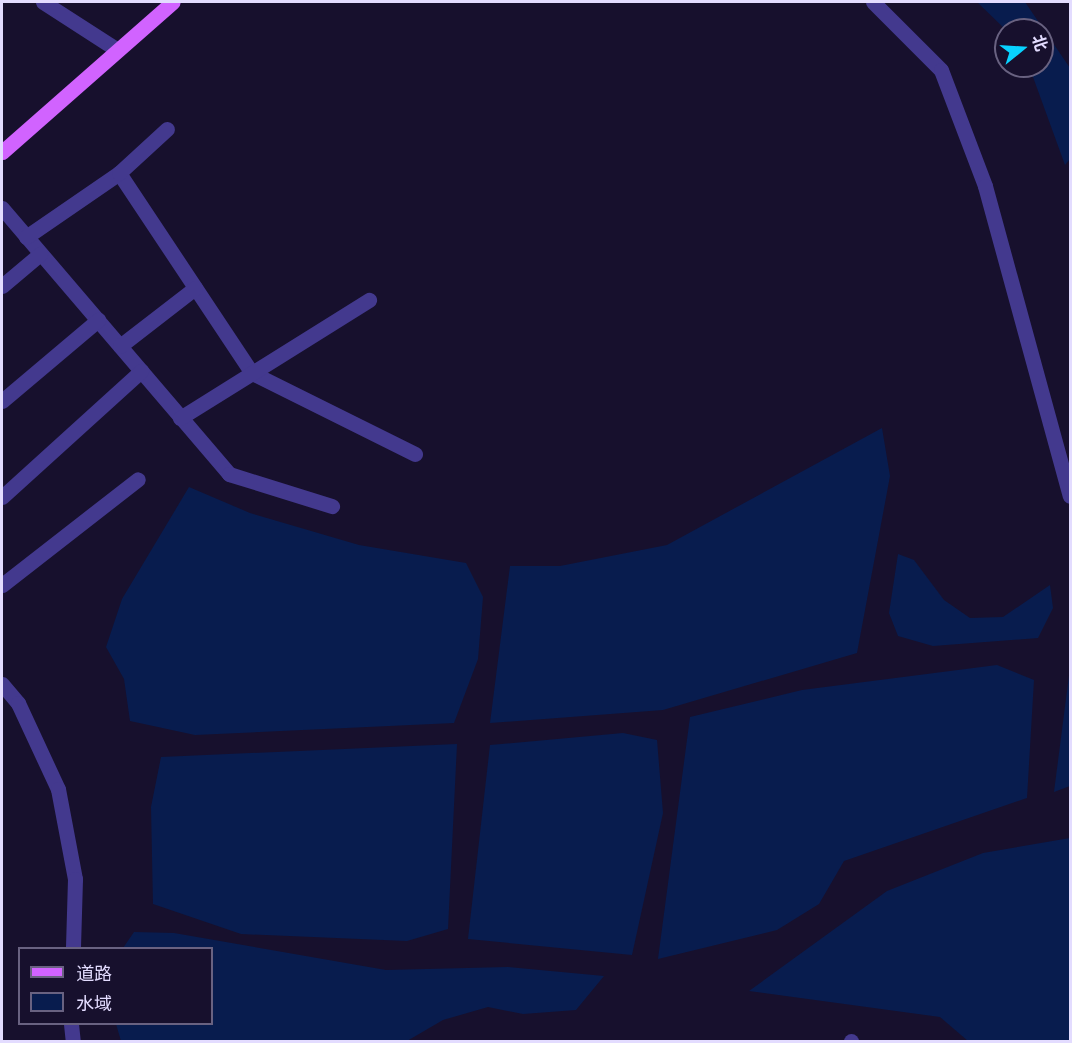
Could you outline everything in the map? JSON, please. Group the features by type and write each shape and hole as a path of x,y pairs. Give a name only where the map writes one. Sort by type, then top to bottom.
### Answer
{"main road":[{"path":"2,152 116,49 173,2"}],"street":[{"path":"43,2 116,49"},
{"path":"873,2 941,70 985,186 1071,496"},
{"path":"26,237 119,173 167,129"},
{"path":"119,173 252,373 415,454"},
{"path":"2,208 229,474 332,506"},
{"path":"2,286 40,254"},
{"path":"120,346 195,288"},
{"path":"180,417 369,300"},
{"path":"2,400 98,320"},
{"path":"2,497 141,371"},
{"path":"2,585 138,479"},
{"path":"2,684 18,703 58,789 75,879 73,947"},
{"path":"71,1025 73,1041"}],"water":[{"path":"977,2 1025,2 1036,18 994,18"},
{"path":"1054,45 1070,68 1070,159 1065,165 1033,78 1054,78"},
{"path":"882,428 890,476 857,653 663,710 490,723 510,566 560,566 667,545"},
{"path":"189,487 250,513 359,545 466,563 483,597 478,659 454,723 195,735 130,721 124,679 106,647 122,599"},
{"path":"898,554 914,560 944,600 970,618 1003,617 1050,585 1053,608 1038,638 933,646 898,636 889,613"},
{"path":"997,665 1034,680 1027,798 844,861 819,904 777,930 658,959 690,717 802,690"},
{"path":"1070,668 1070,786 1054,792"},
{"path":"623,733 657,740 663,813 632,955 468,939 490,745"},
{"path":"457,744 448,929 407,941 241,934 153,904 151,807 161,757"},
{"path":"1070,838 1070,1041 968,1041 940,1017 749,991 887,891 983,853"},
{"path":"134,932 174,933 386,970 508,967 604,976 576,1010 523,1014 488,1007 443,1020 407,1041 121,1041 116,1025 213,1025 213,947 124,947"}]}
